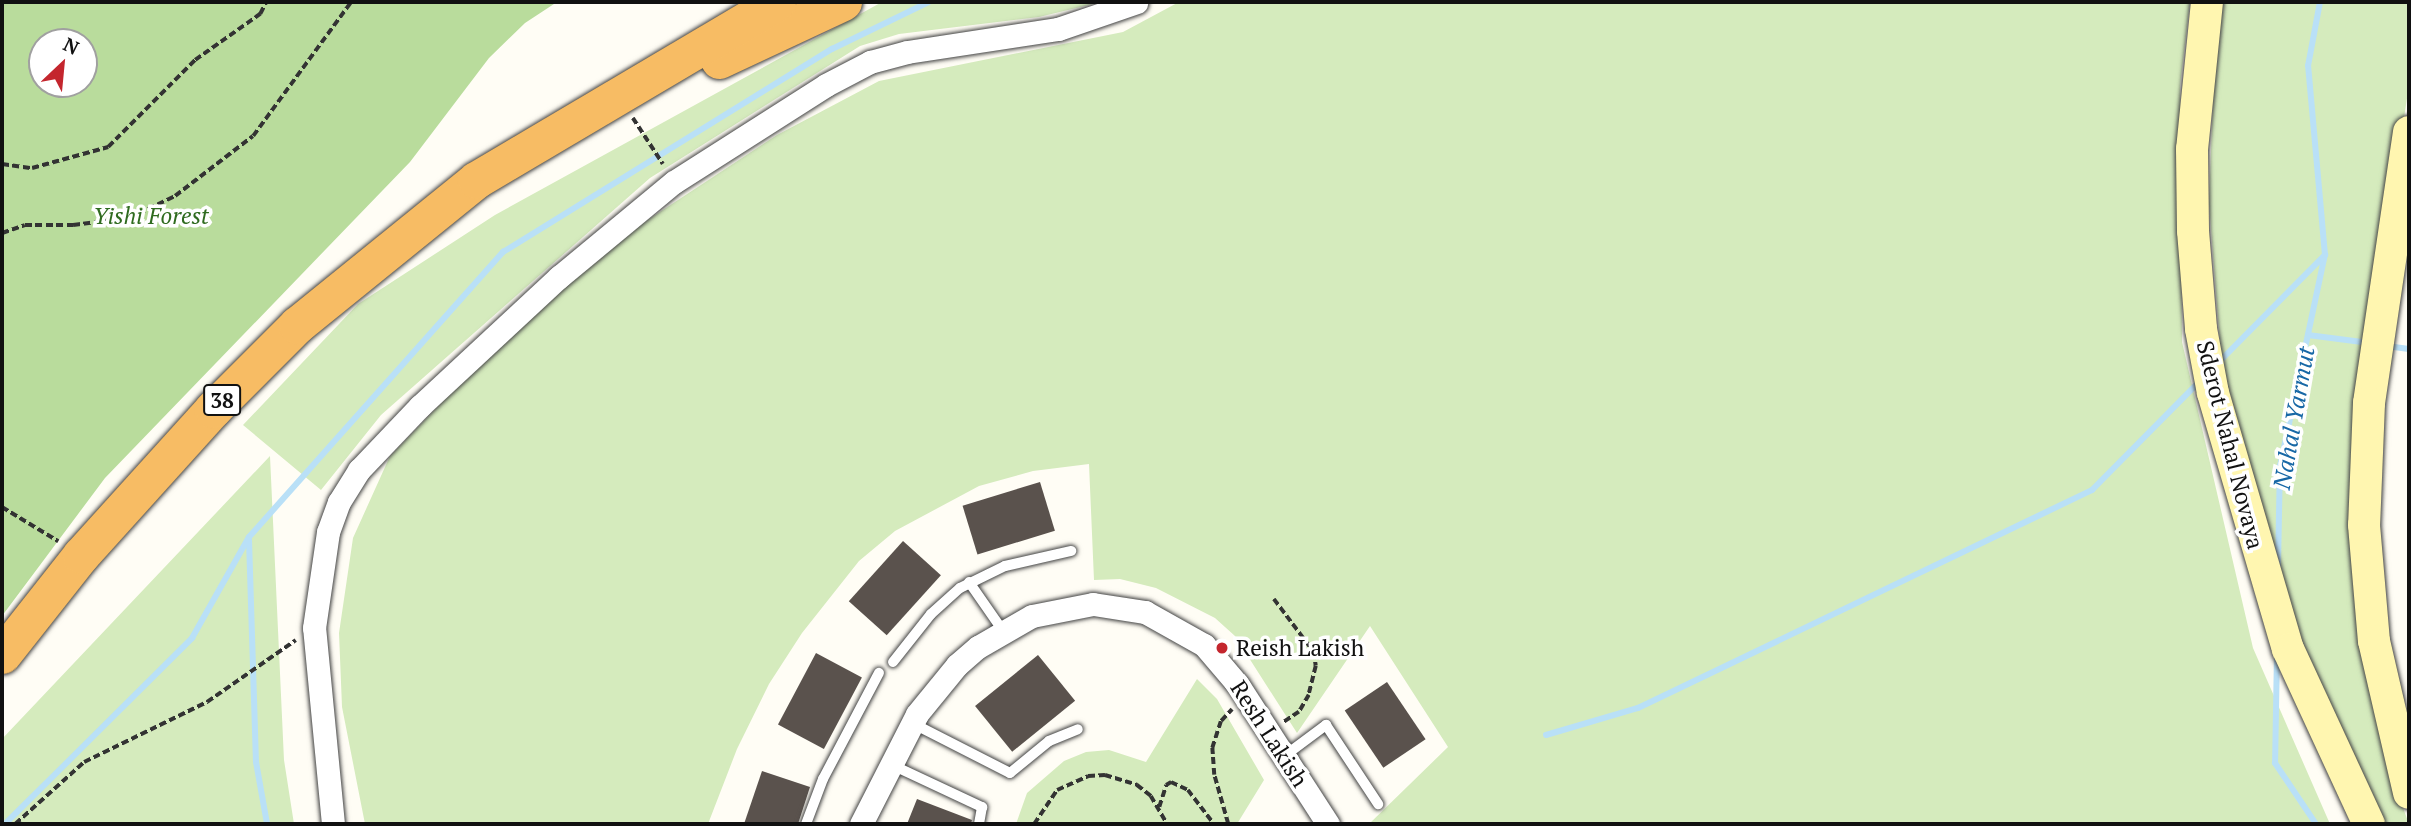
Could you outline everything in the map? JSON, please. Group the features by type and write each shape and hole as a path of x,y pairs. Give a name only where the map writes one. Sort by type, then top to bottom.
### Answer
{"highway":[{"name":"38","path":"2,654 81,555 213,409 298,325 476,180 777,2"},
{"name":"38","path":"476,180 624,104 843,2"}],"main road":[{"name":"Sderot Nahal Novaya","path":"2207,2 2192,149 2201,329 2211,380 2256,551 2288,649 2369,824"},
{"path":"2409,132 2369,403 2364,525 2374,640 2409,793"}],"street":[{"path":"333,824 314,628 328,532 339,502 359,470 420,406 550,285 674,182 826,85 870,62 907,52 1058,29 1138,2"},
{"name":"Resh Lakish","path":"861,824 912,723 957,665 1003,631 1032,616 1093,604 1145,612 1204,645 1244,695 1328,824"}],"lane":[{"path":"893,662 931,614 969,582 1004,566 1070,551"},
{"path":"969,582 1003,631"},
{"path":"806,824 824,779 879,673"},
{"path":"912,723 1010,773 1049,741 1078,729"},
{"path":"1283,758 1326,725 1378,804"},
{"path":"890,764 982,807 979,824"}],"path":[{"path":"2,164 32,168 108,147 195,60 260,14 266,2"},
{"path":"2,233 25,225 73,225 129,218 175,196 253,136 351,2"},
{"path":"624,104 674,182"},
{"path":"2,507 81,555"},
{"path":"1268,733 1299,712 1316,678 1314,652 1274,599"},
{"path":"15,824 84,762 207,702 314,628"},
{"path":"1228,824 1214,775 1212,748 1221,721 1244,695"},
{"path":"1034,824 1057,790 1088,776 1122,778 1138,785 1159,807 1167,824"},
{"path":"1159,807 1162,793 1171,782 1188,790 1214,824"}],"green space":[{"name":"Yishi Forest","path":"2,2 557,2 525,23 489,58 410,162 105,478 2,616"},
{"path":"882,2 1101,2 1039,17 899,34 860,46 650,178 381,415 321,490 243,425 358,304 495,215"},
{"path":"1179,2 2190,2 2180,86 2182,342 2253,648 2330,824 1369,824 1448,747 1370,626 1297,733 1235,636 1215,618 1156,588 1120,579 1094,580 1089,464 1033,471 979,486 895,531 859,561 802,633 769,684 737,749 708,824 365,824 342,707 339,633 353,538 390,456 509,333 640,225 777,135 879,81 1123,32"},
{"path":"2222,2 2409,2 2409,85 2354,449 2389,770 2409,824 2380,824 2321,698 2274,568 2223,382 2209,203 2214,72"},
{"path":"270,456 284,760 294,824 2,824 2,739"},
{"path":"1197,679 1217,699 1264,780 1237,824 1016,824 1027,793 1064,761 1086,752 1109,750 1146,762"}],"building":[{"path":"1040,482 1055,531 977,554 963,506"},
{"path":"903,541 941,575 887,635 849,601"},
{"path":"816,653 862,677 824,749 778,725"},
{"path":"1038,655 1075,701 1012,752 975,706"},
{"path":"1387,682 1426,739 1383,768 1345,711"},
{"path":"762,771 810,787 798,824 744,824"},
{"path":"917,799 972,820 971,824 907,824"}],"waterway":[{"path":"5,824 192,638 249,537 503,252 832,49 929,2"},
{"name":"Nahal Yarmut","path":"2278,566 2280,466 2325,255 2308,66 2320,2"},
{"path":"2219,362 2325,255"},
{"path":"2308,335 2369,343"},
{"path":"2387,346 2409,349"},
{"path":"1546,735 1638,708 2092,490 2201,380"},
{"path":"249,540 256,762 267,824"},
{"name":"Nahal Yarmut","path":"2277,653 2275,763 2316,824"}],"place":[{"name":"Reish Lakish","path":"1222,648"}]}
